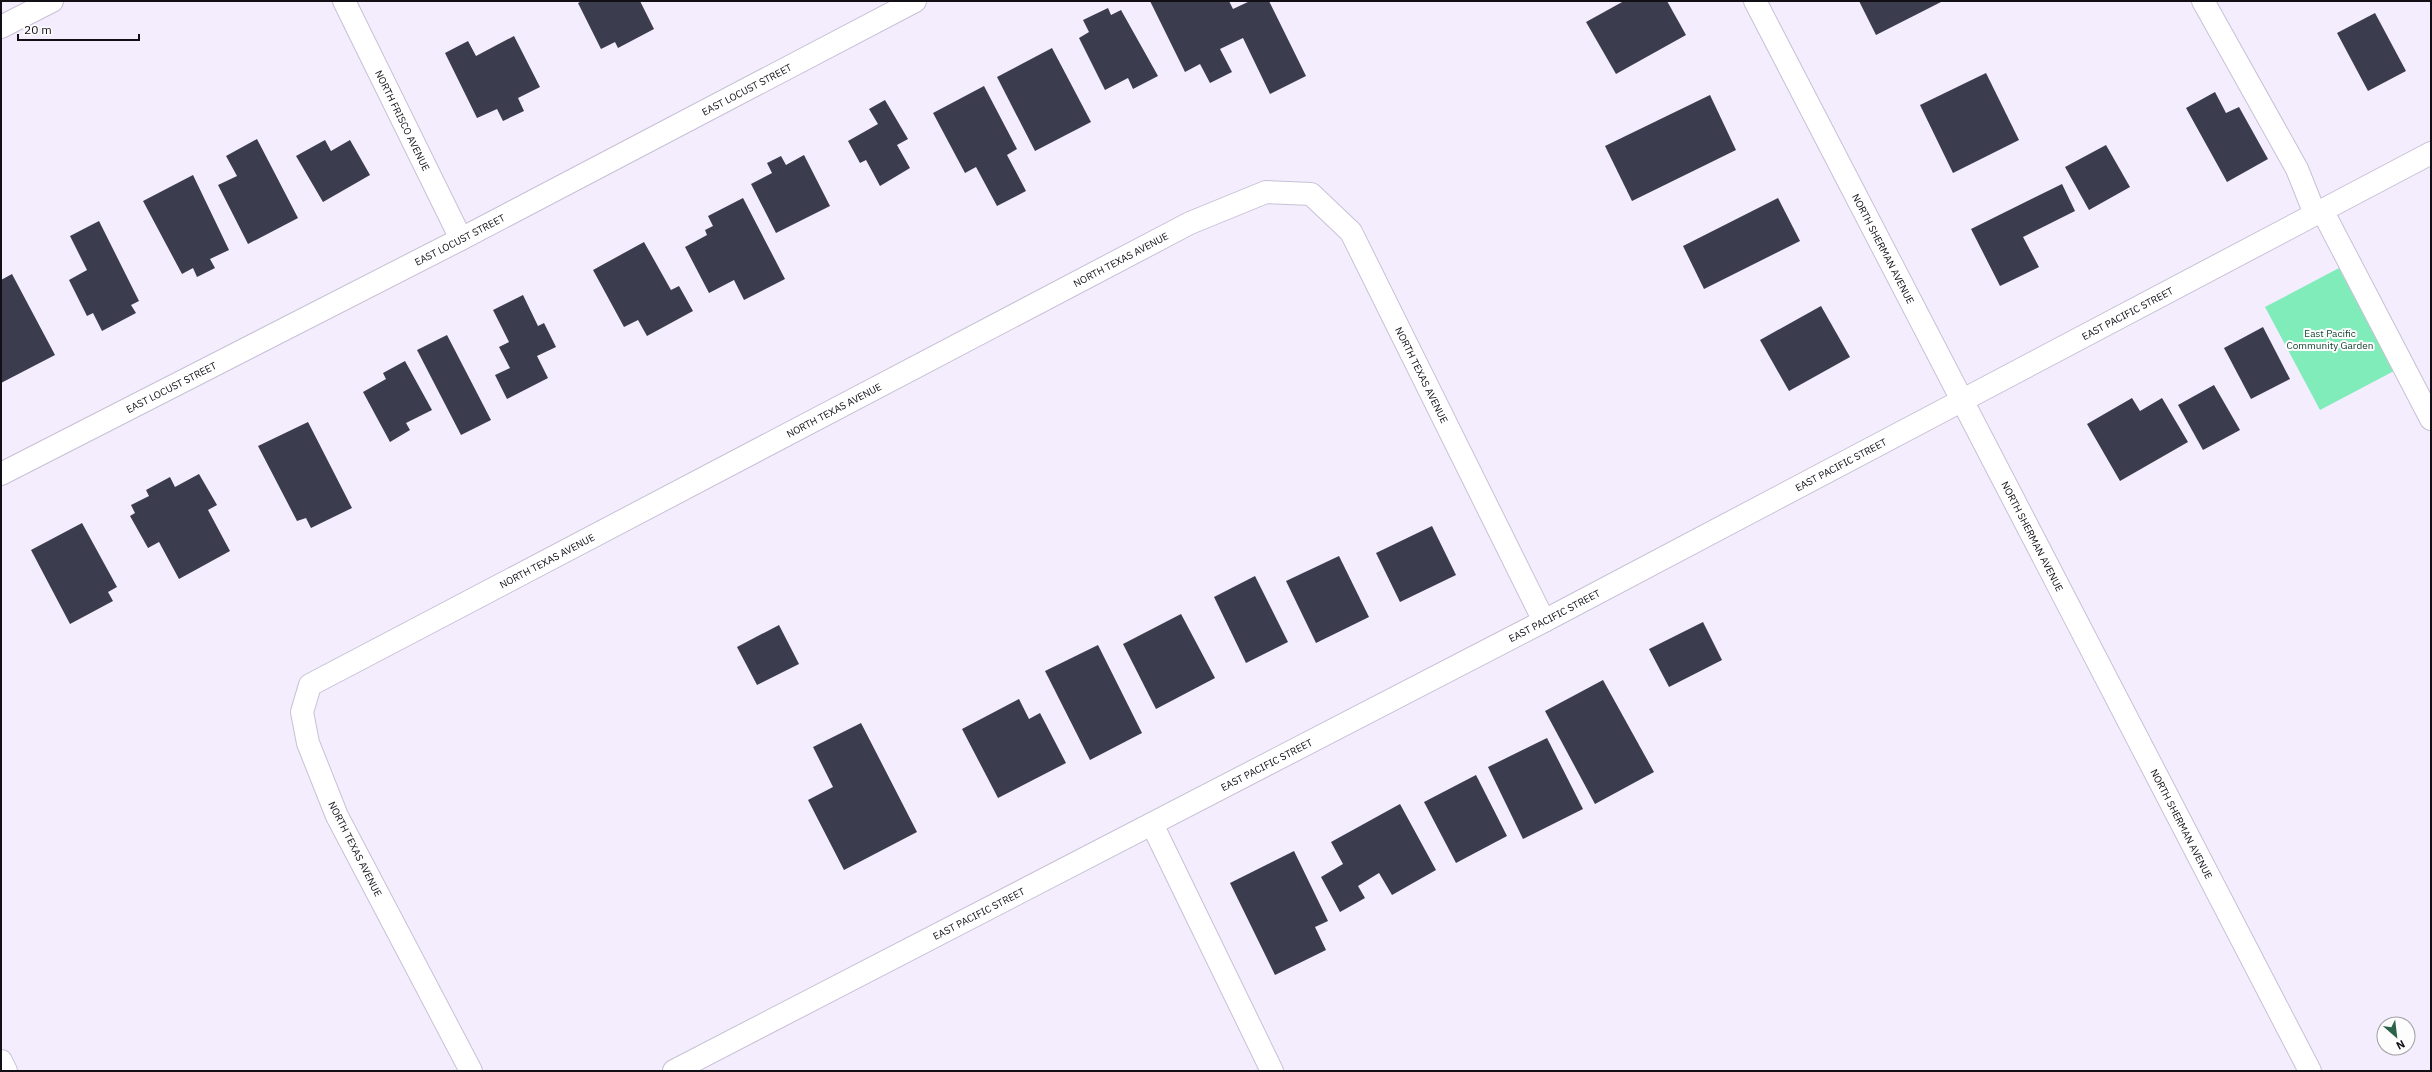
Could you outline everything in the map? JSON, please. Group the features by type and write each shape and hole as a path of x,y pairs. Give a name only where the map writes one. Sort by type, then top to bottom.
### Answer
{"street":[{"path":"1,28 52,1"},
{"name":"NORTH FRISCO AVENUE","path":"344,1 461,239"},
{"name":"EAST LOCUST STREET","path":"1,474 461,239 916,1"},
{"name":"NORTH SHERMAN AVENUE","path":"1755,1 1960,400 2310,1071"},
{"path":"2203,1 2298,169 2318,212 2431,419"},
{"name":"EAST PACIFIC STREET","path":"674,1071 1544,621 1960,400 2431,153"},
{"name":"NORTH TEXAS AVENUE","path":"471,1071 337,816 308,743 302,712 310,685 1190,224 1266,192 1311,194 1351,232 1544,621"},
{"path":"1152,824 1272,1071"},
{"path":"1,1061 6,1071"}],"green space":[{"name":"East Pacific Community Garden","path":"2339,268 2394,371 2320,410 2265,307"}],"building":[{"path":"582,1 640,1 654,29 618,48 615,42 601,49 578,3"},
{"path":"1150,1 1229,1 1233,9 1250,1 1269,1 1306,76 1270,94 1243,38 1220,49 1232,72 1210,83 1200,64 1185,72"},
{"path":"1624,1 1667,1 1686,35 1616,74 1586,22"},
{"path":"1859,1 1943,1 1876,35"},
{"path":"1108,8 1111,15 1121,10 1158,76 1133,89 1128,78 1105,90 1079,38 1089,32 1083,20"},
{"path":"2375,13 2406,71 2368,91 2337,33"},
{"path":"514,36 540,87 518,98 524,111 503,121 497,109 477,118 445,53 468,41 476,56"},
{"path":"1052,48 1091,122 1035,151 997,77"},
{"path":"1986,73 2019,140 1953,173 1920,105"},
{"path":"984,86 1017,149 1007,155 1026,191 997,206 976,167 965,173 933,113"},
{"path":"2215,92 2226,113 2239,107 2268,159 2227,182 2186,108"},
{"path":"1710,95 1736,150 1632,201 1605,146"},
{"path":"885,100 908,139 897,145 910,168 880,186 866,160 860,163 848,141 878,124 869,109"},
{"path":"257,139 298,218 248,244 218,185 237,176 226,156"},
{"path":"325,140 331,151 350,140 370,175 323,202 296,156"},
{"path":"2106,145 2130,187 2089,210 2065,167"},
{"path":"804,155 830,206 776,233 751,184 772,173 767,163 781,156 786,165"},
{"path":"193,175 229,250 210,259 215,268 197,277 193,268 182,274 143,201"},
{"path":"2062,184 2075,211 2023,237 2039,267 2000,286 1971,229"},
{"path":"743,198 785,279 744,300 734,280 709,293 685,247 707,235 705,230 713,226 708,216"},
{"path":"1778,198 1800,241 1704,289 1683,246"},
{"path":"99,221 139,301 131,305 136,313 102,331 93,313 87,316 69,280 87,270 70,236"},
{"path":"644,242 671,290 679,286 693,311 647,336 638,320 624,327 593,270"},
{"path":"12,274 55,355 1,383 1,280"},
{"path":"523,295 538,326 544,323 556,347 537,356 548,378 507,399 495,375 510,368 499,347 509,342 493,310"},
{"path":"1821,306 1850,357 1789,391 1760,340"},
{"path":"2263,327 2290,379 2251,399 2224,348"},
{"path":"447,335 491,420 461,435 417,350"},
{"path":"405,361 432,410 406,423 410,430 390,442 363,392 386,379 383,373"},
{"path":"2214,385 2240,430 2203,450 2178,405"},
{"path":"2132,398 2140,411 2162,398 2188,442 2120,481 2087,424"},
{"path":"308,422 352,508 311,528 306,518 297,521 258,446"},
{"path":"199,474 217,505 208,510 230,551 179,579 159,542 148,548 130,516 135,513 131,505 149,496 146,490 170,477 175,487"},
{"path":"82,523 117,587 108,592 113,601 70,624 31,550"},
{"path":"1432,526 1456,575 1400,602 1376,553"},
{"path":"1339,556 1369,617 1316,643 1286,581"},
{"path":"1255,576 1288,642 1246,663 1214,597"},
{"path":"1181,614 1215,678 1156,709 1123,644"},
{"path":"1703,622 1722,660 1669,687 1649,649"},
{"path":"779,625 799,664 757,685 737,647"},
{"path":"1098,645 1142,733 1090,760 1045,671"},
{"path":"1603,680 1654,772 1595,804 1545,711"},
{"path":"1019,699 1029,719 1040,713 1066,763 998,798 962,729"},
{"path":"861,723 917,832 844,870 808,800 833,787 813,747"},
{"path":"1547,738 1583,809 1523,839 1488,767"},
{"path":"1476,775 1507,836 1456,863 1424,802"},
{"path":"1400,804 1436,870 1392,895 1379,873 1358,886 1365,898 1340,912 1321,877 1343,864 1331,842"},
{"path":"1294,851 1328,921 1315,927 1326,950 1275,975 1230,883"}]}
